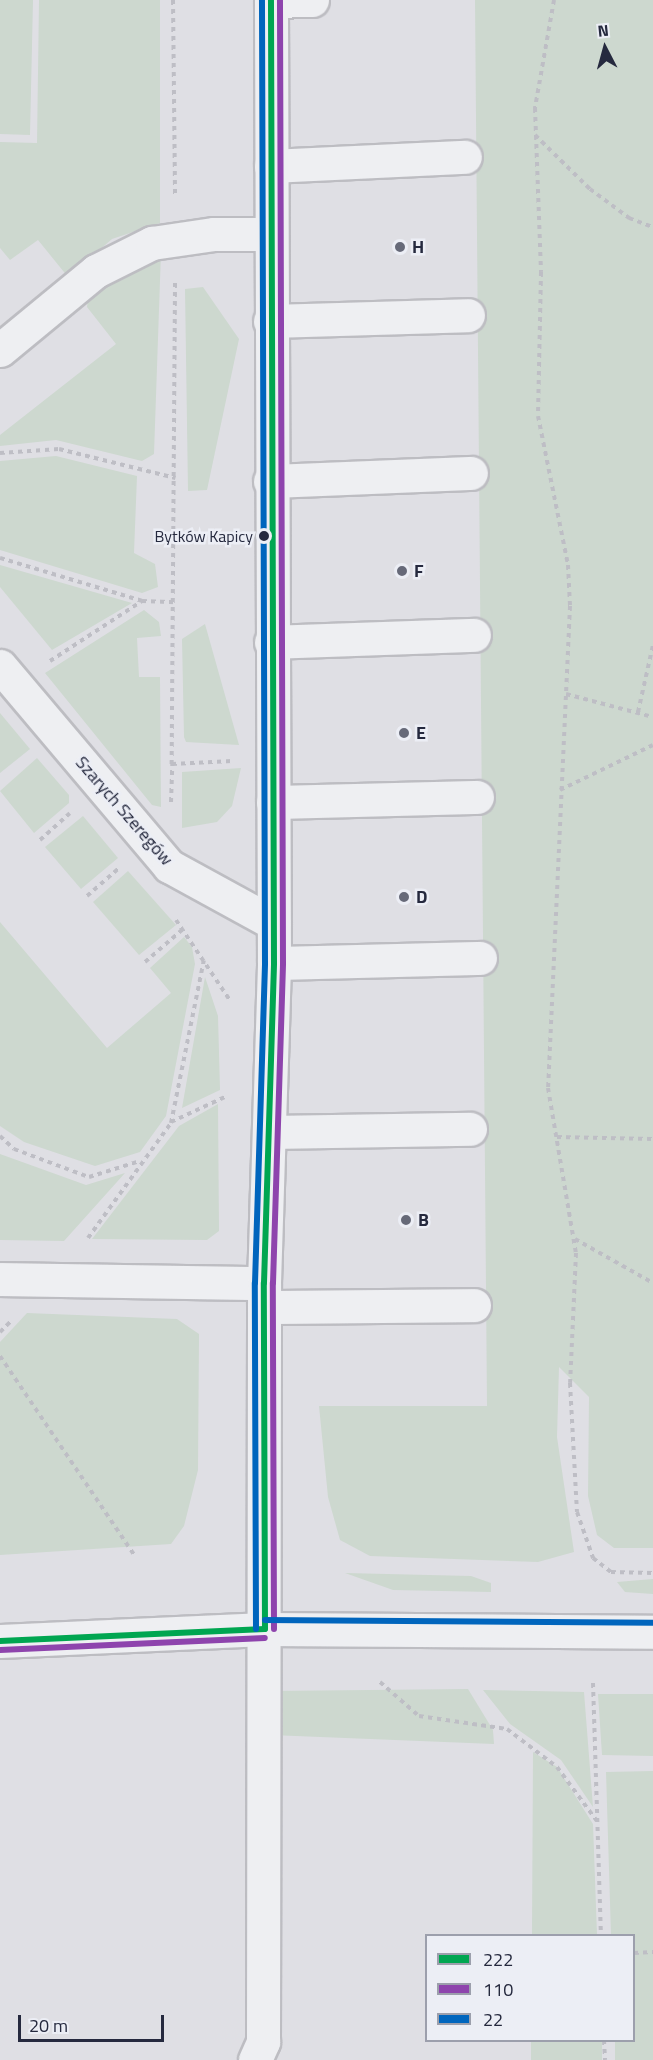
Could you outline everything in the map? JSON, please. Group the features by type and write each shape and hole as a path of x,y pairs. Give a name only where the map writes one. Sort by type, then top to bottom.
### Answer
{"street":[{"path":"255,2060 262,2042 265,1629 264,1295 271,1132 273,963 270,481 271,0 312,0"},
{"path":"271,166 465,158"},
{"path":"0,350 96,271 152,243 175,238 270,234"},
{"path":"270,321 468,315"},
{"path":"270,481 471,473"},
{"path":"271,642 474,635"},
{"name":"Szarych Szeregów","path":"7,675 169,866 273,923"},
{"path":"273,802 477,797"},
{"path":"273,963 480,958"},
{"path":"271,1132 470,1129"},
{"path":"0,1279 59,1278 264,1295 474,1305"},
{"path":"0,1641 265,1629 653,1632"}],"path":[{"path":"171,809 176,602 174,0"},
{"path":"554,0 535,135 541,272 538,416 568,565 566,694 548,1088 575,1238 570,1383 577,1512 593,1558 611,1572 653,1573"},
{"path":"535,135 590,189 629,218 653,227"},
{"path":"0,453 59,449 175,478"},
{"path":"0,558 142,601 176,602"},
{"path":"7,675 142,601"},
{"path":"638,712 653,645"},
{"path":"566,694 653,717"},
{"path":"560,790 653,745"},
{"path":"171,764 241,761"},
{"path":"39,840 74,810"},
{"path":"87,896 127,861"},
{"path":"145,962 183,929"},
{"path":"171,1123 205,959 231,1005"},
{"path":"0,1332 59,1278 141,1161 171,1123 234,1092 234,1104"},
{"path":"0,1136 14,1149 89,1177 141,1161"},
{"path":"557,1137 653,1139"},
{"path":"575,1238 653,1283"},
{"path":"0,1356 134,1555"},
{"path":"380,1682 420,1716 507,1729 557,1767 597,1821"},
{"path":"593,1683 601,1934"},
{"path":"635,1953 653,1952"},
{"path":"604,2042 605,2060"}],"shaded area":[{"path":"0,0 33,0 30,135 0,134"},
{"path":"39,0 160,0 160,223 112,239 68,277 38,240 10,260 0,248 0,142 37,143"},
{"path":"475,0 653,0 653,1548 614,1548 597,1535 588,1496 589,1397 559,1367 557,1437 574,1552 538,1562 370,1556 340,1540 328,1497 319,1406 487,1406"},
{"path":"161,252 154,454 142,461 56,440 0,446 0,435 116,344 87,307 89,293"},
{"path":"203,287 239,339 207,490 188,491 185,289"},
{"path":"56,456 137,476 134,553 155,564 158,587 142,593 0,550 0,461"},
{"path":"0,565 132,603 52,650 0,587"},
{"path":"144,610 159,622 161,636 137,638 139,677 160,677 161,807 152,805 45,673"},
{"path":"205,624 239,745 186,742 184,737 182,639"},
{"path":"0,713 30,749 0,773"},
{"path":"37,758 69,795 69,803 34,833 0,791"},
{"path":"241,768 232,806 217,822 182,828 182,772"},
{"path":"83,816 118,858 81,889 45,847"},
{"path":"128,871 176,925 139,955 93,902"},
{"path":"0,922 107,1048 171,993 150,968 184,937 192,947 195,964 166,1116 140,1152 95,1166 24,1142 0,1126"},
{"path":"205,977 218,1016 220,1090 182,1108"},
{"path":"218,1104 219,1231 207,1240 92,1239 179,1126"},
{"path":"0,1154 86,1185 125,1173 64,1241 0,1240"},
{"path":"27,1313 177,1319 199,1334 198,1470 184,1526 171,1544 0,1555 0,1342"},
{"path":"345,1573 471,1576 491,1583 491,1592 393,1590"},
{"path":"653,1579 653,1594 625,1592 617,1582"},
{"path":"468,1689 493,1730 494,1744 271,1735 270,1691"},
{"path":"483,1690 584,1692 593,1807 561,1760 510,1724"},
{"path":"598,1694 653,1694 653,1756 602,1755"},
{"path":"533,1752 557,1767 593,1824 597,1934 532,1934"},
{"path":"653,1771 653,2060 615,2060 615,2042 635,2042 635,1934 611,1934 606,1772"},
{"path":"531,2042 602,2042 602,2060 531,2060"}],"transit line":[{"name":"22","path":"256,1629 255,1283 265,963 262,0"},
{"name":"222","path":"265,1629 264,1283 274,963 271,0"},
{"name":"110","path":"274,1629 273,1283 283,963 280,0"},
{"name":"22","path":"265,1620 653,1623"},
{"name":"222","path":"0,1641 265,1629"},
{"name":"110","path":"0,1650 265,1638"}],"place":[{"name":"H","path":"400,247"},
{"name":"Bytków Kapicy","path":"264,536"},
{"name":"F","path":"402,571"},
{"name":"E","path":"404,733"},
{"name":"D","path":"404,897"},
{"name":"B","path":"406,1220"}]}
